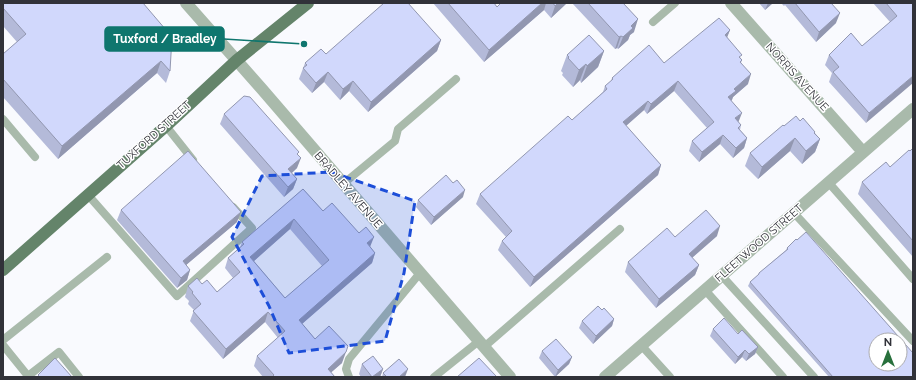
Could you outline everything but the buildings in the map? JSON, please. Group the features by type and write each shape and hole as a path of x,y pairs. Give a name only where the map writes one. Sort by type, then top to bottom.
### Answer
{"main road":[{"name":"TUXFORD STREET","path":"3,270 166,126 237,60 308,3"}],"street":[{"name":"BRADLEY AVENUE","path":"186,3 237,60 510,377"},
{"name":"NORRIS AVENUE","path":"732,3 863,152"},
{"name":"FLEETWOOD STREET","path":"605,377 913,109"}],"lane":[{"path":"653,22 675,3"},
{"path":"343,184 395,141 398,129 456,79"},
{"path":"3,119 35,157"},
{"path":"166,126 196,163"},
{"path":"829,182 913,279"},
{"path":"88,195 177,296 252,228 226,199"},
{"path":"794,213 913,341"},
{"path":"434,377 481,344 620,229"},
{"path":"3,340 107,257"},
{"path":"349,377 346,369 349,359 420,273"},
{"path":"722,276 814,377"},
{"path":"705,290 783,377"},
{"path":"3,345 28,376 59,352 79,377"},
{"path":"642,345 670,377"}],"highlighted area":[{"path":"331,172 415,201 404,273 385,341 289,353 269,306 232,237 262,176"}],"place":[{"name":"Tuxford / Bradley","path":"304,44"}]}
